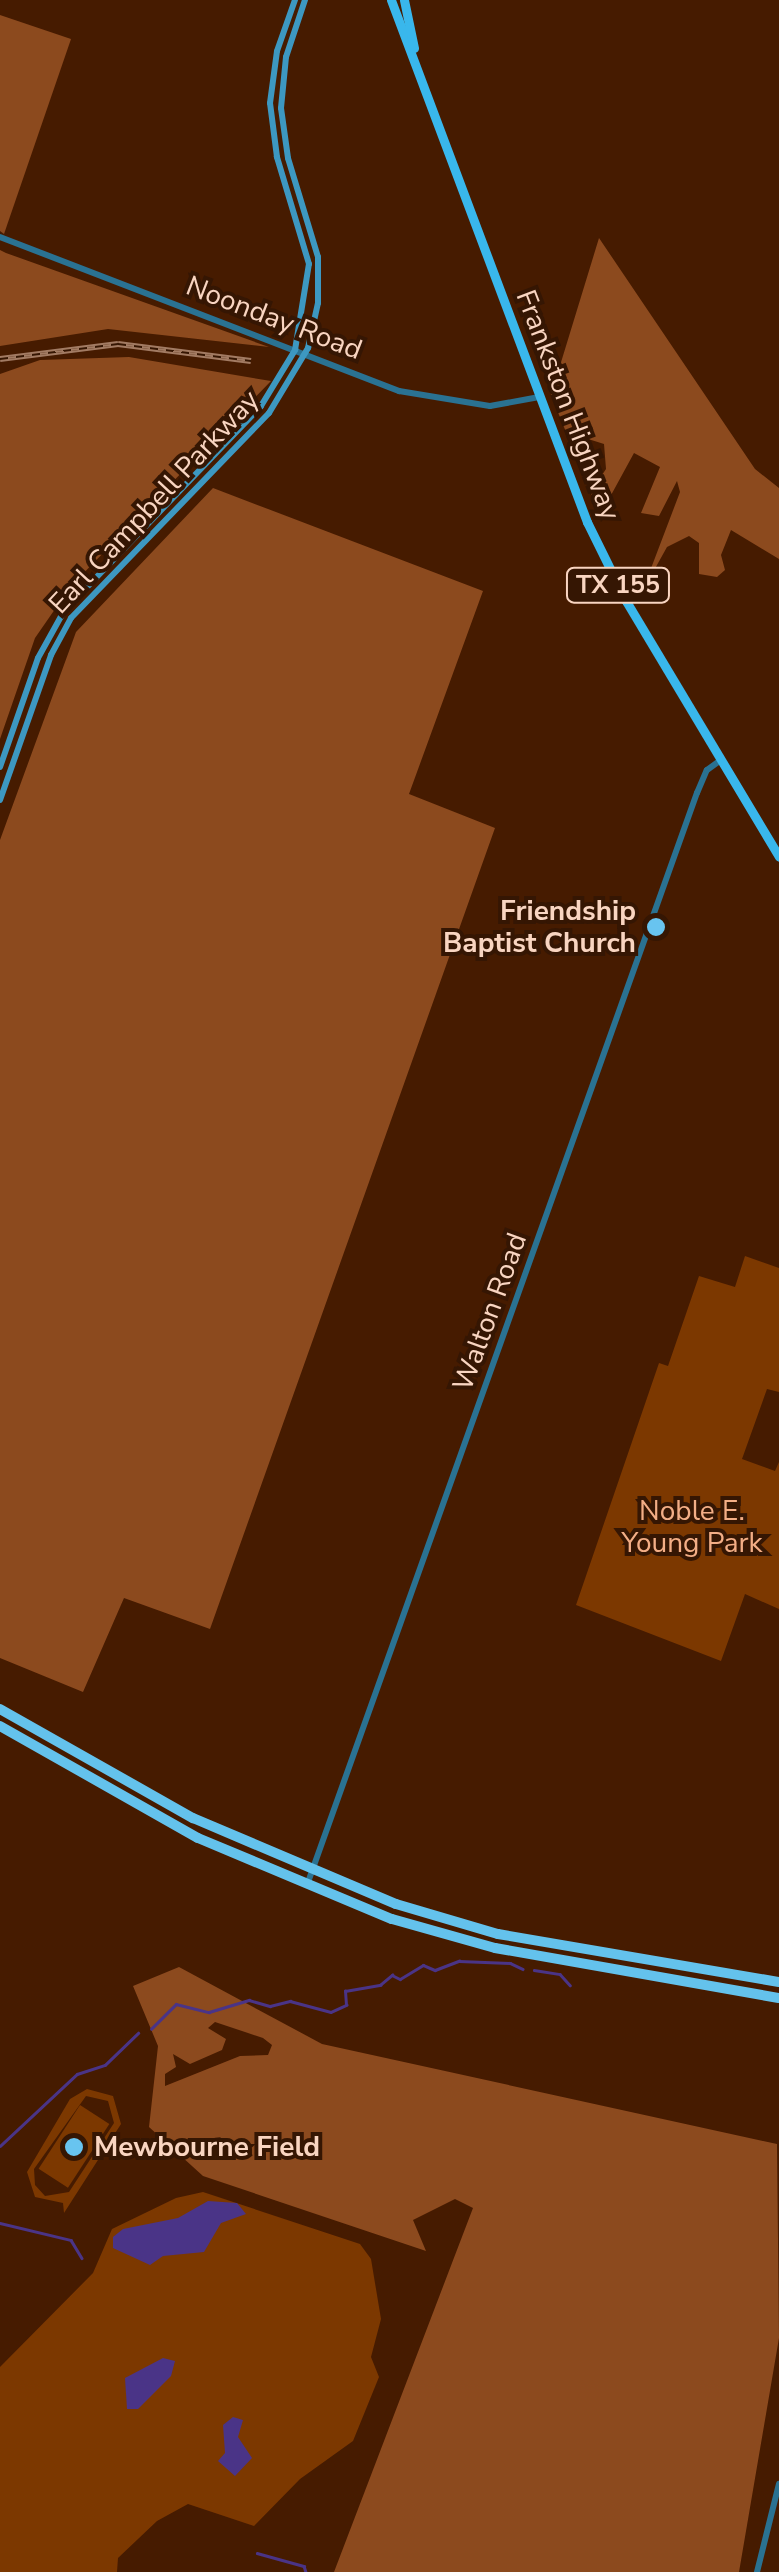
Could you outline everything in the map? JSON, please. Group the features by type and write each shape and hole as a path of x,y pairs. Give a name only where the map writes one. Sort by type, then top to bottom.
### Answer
{"highway":[{"path":"0,1709 165,1804 312,1871 484,1930 779,1982"},
{"path":"0,1726 171,1824 307,1885 480,1945 779,2000"}],"main road":[{"name":"Frankston Highway","path":"392,0 414,48 539,397 604,558 779,857"},
{"name":"TX 155","path":"404,0 414,48"},
{"path":"294,2 304,4"},
{"name":"Earl Campbell Parkway","path":"0,767 41,651 80,590 268,398 296,350 309,282 298,214 272,128 272,80 294,2"},
{"name":"Earl Campbell Parkway","path":"0,800 51,655 86,600 274,406 306,354 320,279 308,210 282,122 292,39 304,4"},
{"path":"282,35 292,39"},
{"path":"298,214 308,210"},
{"path":"41,651 51,655"}],"street":[{"name":"Noonday Road","path":"0,237 422,396 490,406 539,397"},
{"name":"Walton Road","path":"307,1885 697,793 706,772 721,760"},
{"path":"757,2572 779,2484"}],"green space":[{"name":"Noble E. Young Park","path":"745,1256 779,1268 779,1392 767,1389 742,1459 775,1471 779,1462 779,1609 745,1594 721,1661 576,1605 659,1363 668,1366 699,1276 735,1287"},
{"path":"87,2089 113,2096 121,2124 64,2213 63,2203 35,2197 27,2172 70,2099","holes":["86,2096 108,2101 114,2123 69,2192 45,2196 35,2185 34,2169"]},
{"name":"Mewbourne Field","path":"80,2105 109,2124 68,2188 39,2169"},
{"path":"203,2192 360,2244 371,2259 381,2319 371,2357 379,2377 353,2441 300,2479 254,2526 188,2504 157,2521 118,2558 117,2572 0,2572 0,2367 93,2273 112,2229 176,2198"}],"shaded area":[{"path":"0,15 71,39 4,234 0,231"},
{"path":"599,238 755,469 779,488 779,559 731,530 721,555 725,570 717,577 699,574 699,543 689,536 667,547 642,592 680,492 677,481 659,516 641,513 660,467 634,453 610,497 599,502 590,493 606,469 604,444 566,432 551,395"},
{"path":"0,250 269,347 108,329 0,346"},
{"path":"129,357 271,381 71,586 35,638 0,739 0,374 40,360"},
{"path":"213,488 483,591 409,794 495,828 210,1629 124,1598 83,1692 0,1658 0,840 76,632"},
{"path":"179,1967 322,2044 777,2144 779,2338 739,2572 334,2572 473,2208 455,2199 413,2220 426,2251 203,2176 149,2127 158,2046 133,1986","holes":["215,2022 263,2038 272,2045 268,2055 240,2056 165,2086 165,2074 176,2067 173,2054 190,2064 222,2050 226,2039 208,2028"]},
{"path":"208,2201 237,2203 246,2214 221,2223 204,2252 163,2256 150,2265 113,2248 113,2237 123,2229 178,2218"},
{"path":"163,2358 175,2361 171,2376 138,2409 127,2409 125,2378"},
{"path":"233,2417 243,2420 238,2437 252,2458 235,2476 218,2461 225,2453 223,2425"}],"waterway":[{"path":"151,2029 176,2004 209,2012 249,2000 270,2006 290,2001 331,2012 346,2005 345,1991 380,1985 392,1975 400,1979 423,1965 435,1970 459,1961 510,1963 523,1969"},
{"path":"534,1970 560,1974 570,1985"},
{"path":"0,2146 77,2074 105,2065 138,2033"},
{"path":"0,2223 71,2240 82,2258"},
{"path":"257,2553 304,2566 306,2572"}],"railway":[{"path":"0,359 118,344 251,361"}],"place":[{"name":"Friendship Baptist Church","path":"656,927"},
{"name":"Mewbourne Field","path":"74,2147"}]}
